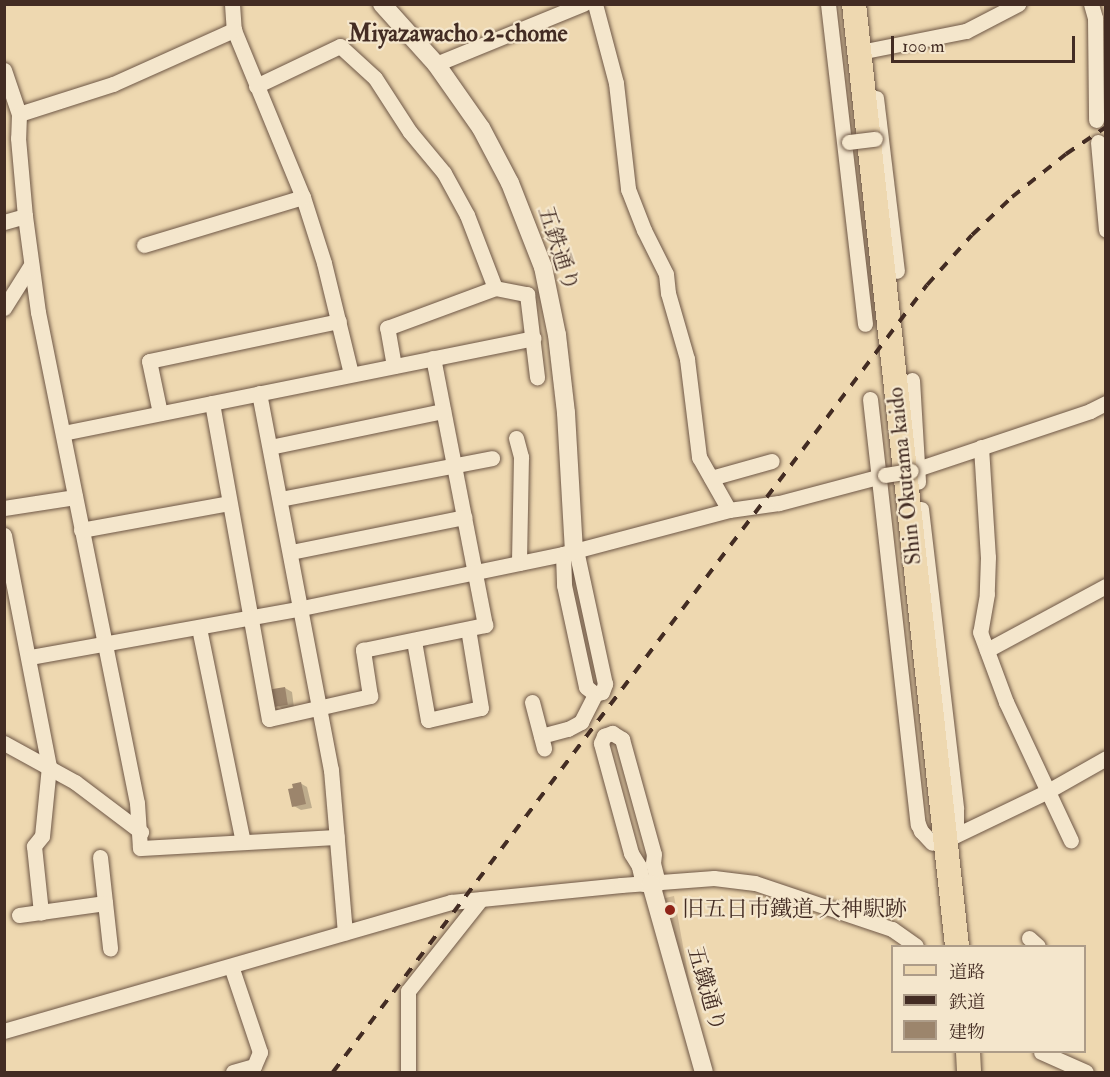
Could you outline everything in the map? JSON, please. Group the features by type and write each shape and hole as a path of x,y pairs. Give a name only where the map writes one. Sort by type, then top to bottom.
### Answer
{"main road":[{"name":"Shin Okutama kaido","path":"841,4 957,945"},
{"name":"Shin Okutama kaido","path":"854,4 944,839 942,945"},
{"path":"953,1053 953,1072"},
{"path":"968,1053 969,1072"}],"street":[{"path":"232,4 234,30 303,197 339,321 351,374"},
{"name":"五鉄通り","path":"382,4 436,64 496,155 543,267 557,335 563,391 571,551"},
{"path":"436,64 583,4"},
{"path":"595,4 616,83 628,189 637,215 666,273 668,293 687,359 699,458 729,510"},
{"path":"828,4 846,142 865,324"},
{"path":"866,4 878,138 897,271"},
{"path":"870,50 966,31 1018,4"},
{"path":"1096,120 1097,15"},
{"path":"19,114 113,84 234,30"},
{"path":"256,86 340,46 375,78 410,132 444,172 467,215 495,288"},
{"path":"4,70 19,114 18,138 31,265 104,646 120,712 141,832 139,846 144,850 337,837"},
{"path":"846,142 878,138"},
{"path":"1098,142 1106,230"},
{"path":"144,245 303,197"},
{"path":"4,222 25,216"},
{"path":"4,308 31,265"},
{"path":"394,366 387,328 495,288 527,294 537,377"},
{"path":"160,413 149,361 339,321"},
{"path":"63,433 533,338"},
{"path":"212,403 269,719 370,696 363,650 485,625 433,358"},
{"path":"912,380 914,471 956,809 944,839"},
{"path":"259,393 321,707 331,770 345,932"},
{"path":"870,399 882,475 918,824 921,831 944,839 1048,791 1106,758"},
{"path":"30,657 104,646 302,608 519,563 729,510 780,503 882,475 914,471 1090,411 1106,403"},
{"path":"270,447 443,411"},
{"path":"516,438 520,456 519,563"},
{"path":"981,447 988,557 987,594 980,632 1006,702 1071,842"},
{"path":"280,499 492,458"},
{"path":"711,478 772,461"},
{"path":"4,508 75,497"},
{"path":"81,530 229,502"},
{"path":"291,552 464,517"},
{"path":"4,535 30,657 49,766 42,836 34,846 41,912"},
{"path":"532,702 542,742 580,722 595,694 586,687 564,585 571,551"},
{"path":"987,650 1106,586"},
{"path":"199,628 243,842"},
{"path":"414,641 428,720 481,708 468,629"},
{"path":"612,733 622,739 654,854 651,884 632,854 601,743 604,736 612,733"},
{"path":"4,743 75,782 141,832"},
{"path":"100,856 110,948"},
{"path":"4,1031 451,902 481,899 714,878 755,883 892,929 915,945"},
{"name":"五鐵通り","path":"651,884 704,1072"},
{"path":"408,1072 408,991 481,899"},
{"path":"19,915 105,903"},
{"path":"231,966 260,1052 254,1066 233,1072"},
{"path":"1043,1053 1086,1072"}],"shaded area":[{"path":"674,896 696,1018 661,899"}],"building":[{"path":"285,687 288,705 274,707 271,689"},
{"path":"301,782 306,804 292,807 288,789 293,788 292,784"}],"railway":[{"path":"333,1072 927,285 972,235 1012,197 1066,154 1106,127"}],"place":[{"name":"旧五日市鐵道 大神駅跡","path":"670,910"}],"district":[{"name":"Miyazawacho 2-chome","path":"458,34"}]}
